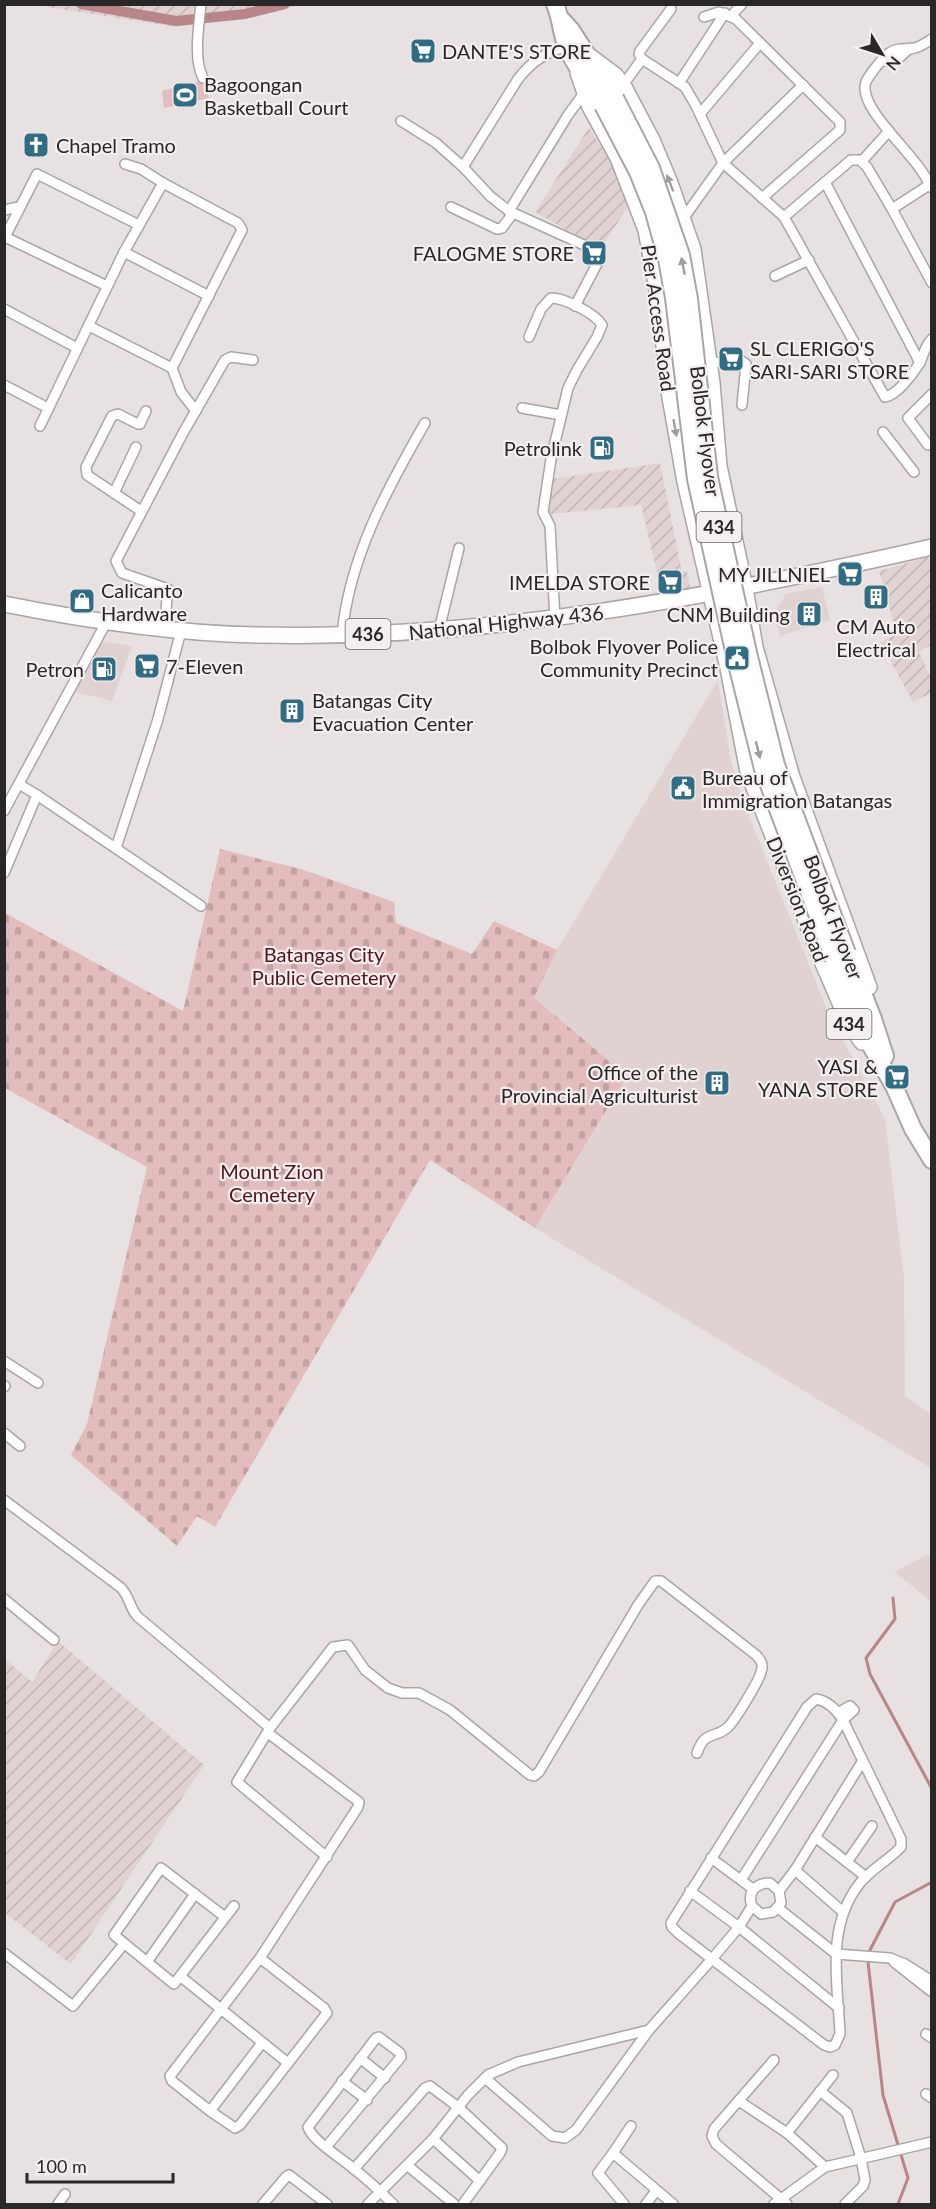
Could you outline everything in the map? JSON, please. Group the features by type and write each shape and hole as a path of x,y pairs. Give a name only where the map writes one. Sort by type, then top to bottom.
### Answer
{"highway":[{"name":"Pier Access Road","path":"558,12 562,30 576,53"},
{"name":"Bolbok Flyover","path":"576,53 614,96 628,119 651,168 681,255 689,299 709,477 749,657 776,765 840,956 873,1018 894,1086"},
{"name":"Diversion Road","path":"894,1086 914,1129 932,1160"}],"main road":[{"name":"Pier Access Road","path":"576,53 584,93 618,158 646,230 660,306 668,386 681,461 710,594"},
{"name":"Pier Access Road","path":"614,96 652,140 693,249 709,363 719,466 745,588"},
{"name":"National Highway 436","path":"4,604 181,631 261,635 342,635 439,630 555,620 745,588 930,551"},
{"name":"Diversion Road","path":"745,588 755,647 792,777 878,1013 894,1086"},
{"name":"Diversion Road","path":"710,594 728,668 748,772 819,954 849,1024 894,1086"}],"street":[{"path":"201,4 197,54 203,78"},
{"path":"679,83 728,15 742,4"},
{"path":"671,9 639,54 642,59 689,92 723,163 784,217 882,395 885,397 892,394 920,363 930,344"},
{"path":"704,17 714,12 728,15 760,43 840,122 840,129 762,198"},
{"path":"892,209 931,185 921,168 872,109 865,93 866,82 880,62 900,57 910,48 932,39"},
{"path":"700,114 760,43"},
{"path":"463,167 528,66 543,55 576,53"},
{"path":"614,96 642,59"},
{"path":"683,219 723,163 803,85"},
{"path":"451,207 497,229 502,228 568,115 584,93"},
{"path":"401,121 435,143 463,167 490,196 511,212 595,250 599,254 599,260 575,306"},
{"path":"862,161 889,131"},
{"path":"784,217 851,160 862,161"},
{"path":"862,161 892,209 932,283"},
{"path":"124,164 141,169 241,226 242,230 172,368"},
{"path":"107,286 5,238 19,207 37,174 139,225"},
{"path":"825,182 920,363"},
{"path":"40,426 124,252 162,183"},
{"path":"4,210 19,207"},
{"path":"124,252 209,296"},
{"path":"921,264 932,259"},
{"path":"775,276 808,260"},
{"path":"529,337 541,309 547,300 555,298 598,319 602,325 572,378 550,459 543,512 550,526 555,620"},
{"path":"4,309 77,348"},
{"path":"89,326 172,368 181,392 196,411"},
{"path":"165,629 168,589 122,573 116,561 141,511 225,360 231,357 253,360"},
{"path":"709,363 740,360 746,364 742,405"},
{"path":"4,385 48,408"},
{"path":"928,445 908,418 932,394"},
{"path":"522,408 561,415"},
{"path":"141,511 87,476 86,467 112,416 118,414 138,424 146,411"},
{"path":"342,635 346,601 365,538 400,467 425,423"},
{"path":"883,432 914,472"},
{"path":"114,493 136,447"},
{"path":"439,630 459,548"},
{"path":"4,811 107,621"},
{"path":"116,848 160,710 181,631"},
{"path":"19,784 201,906"},
{"path":"4,873 38,795"},
{"path":"4,1361 38,1383"},
{"path":"4,1433 20,1446"},
{"path":"4,1500 120,1587 129,1597 132,1611 138,1617 269,1731 359,1802 327,1857 260,1958 170,2076 172,2081 235,2128 240,2125 327,2013 324,2008 260,1958"},
{"path":"327,1857 237,1782 269,1731 333,1647 348,1645 365,1670 388,1688 402,1693 419,1693 450,1710 534,1776 539,1772 651,1584 661,1581 756,1655 761,1662 761,1672 732,1722 723,1730 708,1736 699,1746 697,1753"},
{"path":"4,1599 54,1640"},
{"path":"816,1699 824,1701 841,1716 901,1839 901,1847 860,1882 843,1912 838,1929 836,1954 839,2040 835,2045 830,2046 824,2045 672,1927 672,1918 810,1703 816,1699"},
{"path":"741,1880 841,1716"},
{"path":"779,1891 795,1870 862,1762"},
{"path":"846,1862 872,1826"},
{"path":"815,1837 866,1877"},
{"path":"711,1858 753,1889"},
{"path":"225,1917 161,1868 114,1935 174,1984 234,1906"},
{"path":"795,1870 843,1912"},
{"path":"770,1883 779,1891 781,1903 778,1908 768,1914 756,1911 752,1906 750,1895 758,1885 770,1883"},
{"path":"690,1891 739,1927 839,2008"},
{"path":"147,1962 195,1894"},
{"path":"485,2078 552,2136 565,2138 576,2130 649,2030 739,1927 752,1906"},
{"path":"778,1908 836,1954 890,1958 906,1964 932,1981"},
{"path":"4,1953 73,2006 124,1944"},
{"path":"890,1958 932,1992"},
{"path":"180,1976 288,2063"},
{"path":"368,2205 434,2139 458,2107 485,2078 518,2062 649,2030"},
{"path":"326,2147 400,2061 400,2054 379,2037 342,2080 308,2127 310,2133 326,2147 354,2169 393,2205"},
{"path":"210,2111 262,2043"},
{"path":"360,2058 384,2078"},
{"path":"774,2060 714,2129 712,2136 717,2144 781,2203 825,2167 932,2142"},
{"path":"787,2133 833,2074"},
{"path":"342,2080 367,2100"},
{"path":"354,2169 425,2088 430,2086 458,2107 502,2148 463,2205"},
{"path":"820,2091 847,2113 861,2158 865,2180 863,2186 845,2205"},
{"path":"739,2101 787,2133 825,2167"},
{"path":"624,2205 598,2173 631,2126"},
{"path":"434,2139 480,2181"},
{"path":"613,2153 673,2205"},
{"path":"408,2166 454,2205"},
{"path":"263,2205 290,2175 327,2205"},
{"path":"646,2205 656,2191"},
{"path":"59,2204 65,2194"}],"shaded area":[{"path":"35,5 296,5 282,11 176,27"},
{"path":"589,128 611,162 628,207 600,249 535,212"},
{"path":"660,463 682,572 687,571 690,587 662,594 641,505 551,514 547,510 553,479"},
{"path":"928,557 932,569 931,645 919,652 931,678 931,693 913,702 880,642 897,634 879,571"},
{"path":"822,587 830,620 780,636 777,623 767,625 786,594"},
{"name":"Petron","path":"100,641 132,646 112,701 72,691"},
{"path":"718,680 731,762 751,821 828,1012 885,1119 904,1278 905,1396 931,1414 931,1468 535,1228 627,1076 534,998 557,950"},
{"path":"931,1553 931,1601 894,1572"},
{"path":"58,1641 204,1765 71,1964 5,1913 4,1658 32,1682"}],"green space":[{"name":"Bagoongan Basketball Court","path":"205,80 209,98 164,108 162,91"},
{"name":"Mount Zion Cemetery","path":"220,849 301,869 394,902 396,923 472,954 494,921 557,950 534,998 627,1076 535,1228 430,1160 215,1527 197,1516 177,1546 71,1455 87,1424 147,1167 5,1088 5,913 183,1011"}],"waterway":[{"path":"81,4 176,21 245,14 285,4"},
{"path":"893,1598 895,1619 866,1658 870,1674 932,1789"},
{"path":"870,1950 895,1902 932,1882"},
{"path":"868,1962 883,2095 908,2178 898,2204"}],"place":[{"name":"DANTE'S STORE","path":"423,51"},
{"name":"Bagoongan Basketball Court","path":"185,95"},
{"name":"Chapel Tramo","path":"36,145"},
{"name":"FALOGME STORE","path":"594,253"},
{"name":"SL CLERIGO'S SARI-SARI STORE","path":"731,359"},
{"name":"Petrolink","path":"602,448"},
{"name":"MY JILLNIEL","path":"850,574"},
{"name":"IMELDA STORE","path":"670,582"},
{"name":"CM Auto Electrical","path":"876,597"},
{"name":"Calicanto Hardware","path":"82,601"},
{"name":"CNM Building","path":"809,614"},
{"name":"Bolbok Flyover Police Community Precinct","path":"737,658"},
{"name":"7-Eleven","path":"147,666"},
{"name":"Petron","path":"104,669"},
{"name":"Batangas City Evacuation Center","path":"292,711"},
{"name":"Bureau of Immigration Batangas","path":"683,788"},
{"name":"YASI & YANA STORE","path":"897,1077"},
{"name":"Office of the Provincial Agriculturist","path":"717,1083"}],"park label":[{"name":"Batangas City Public Cemetery","path":"324,966"}]}
